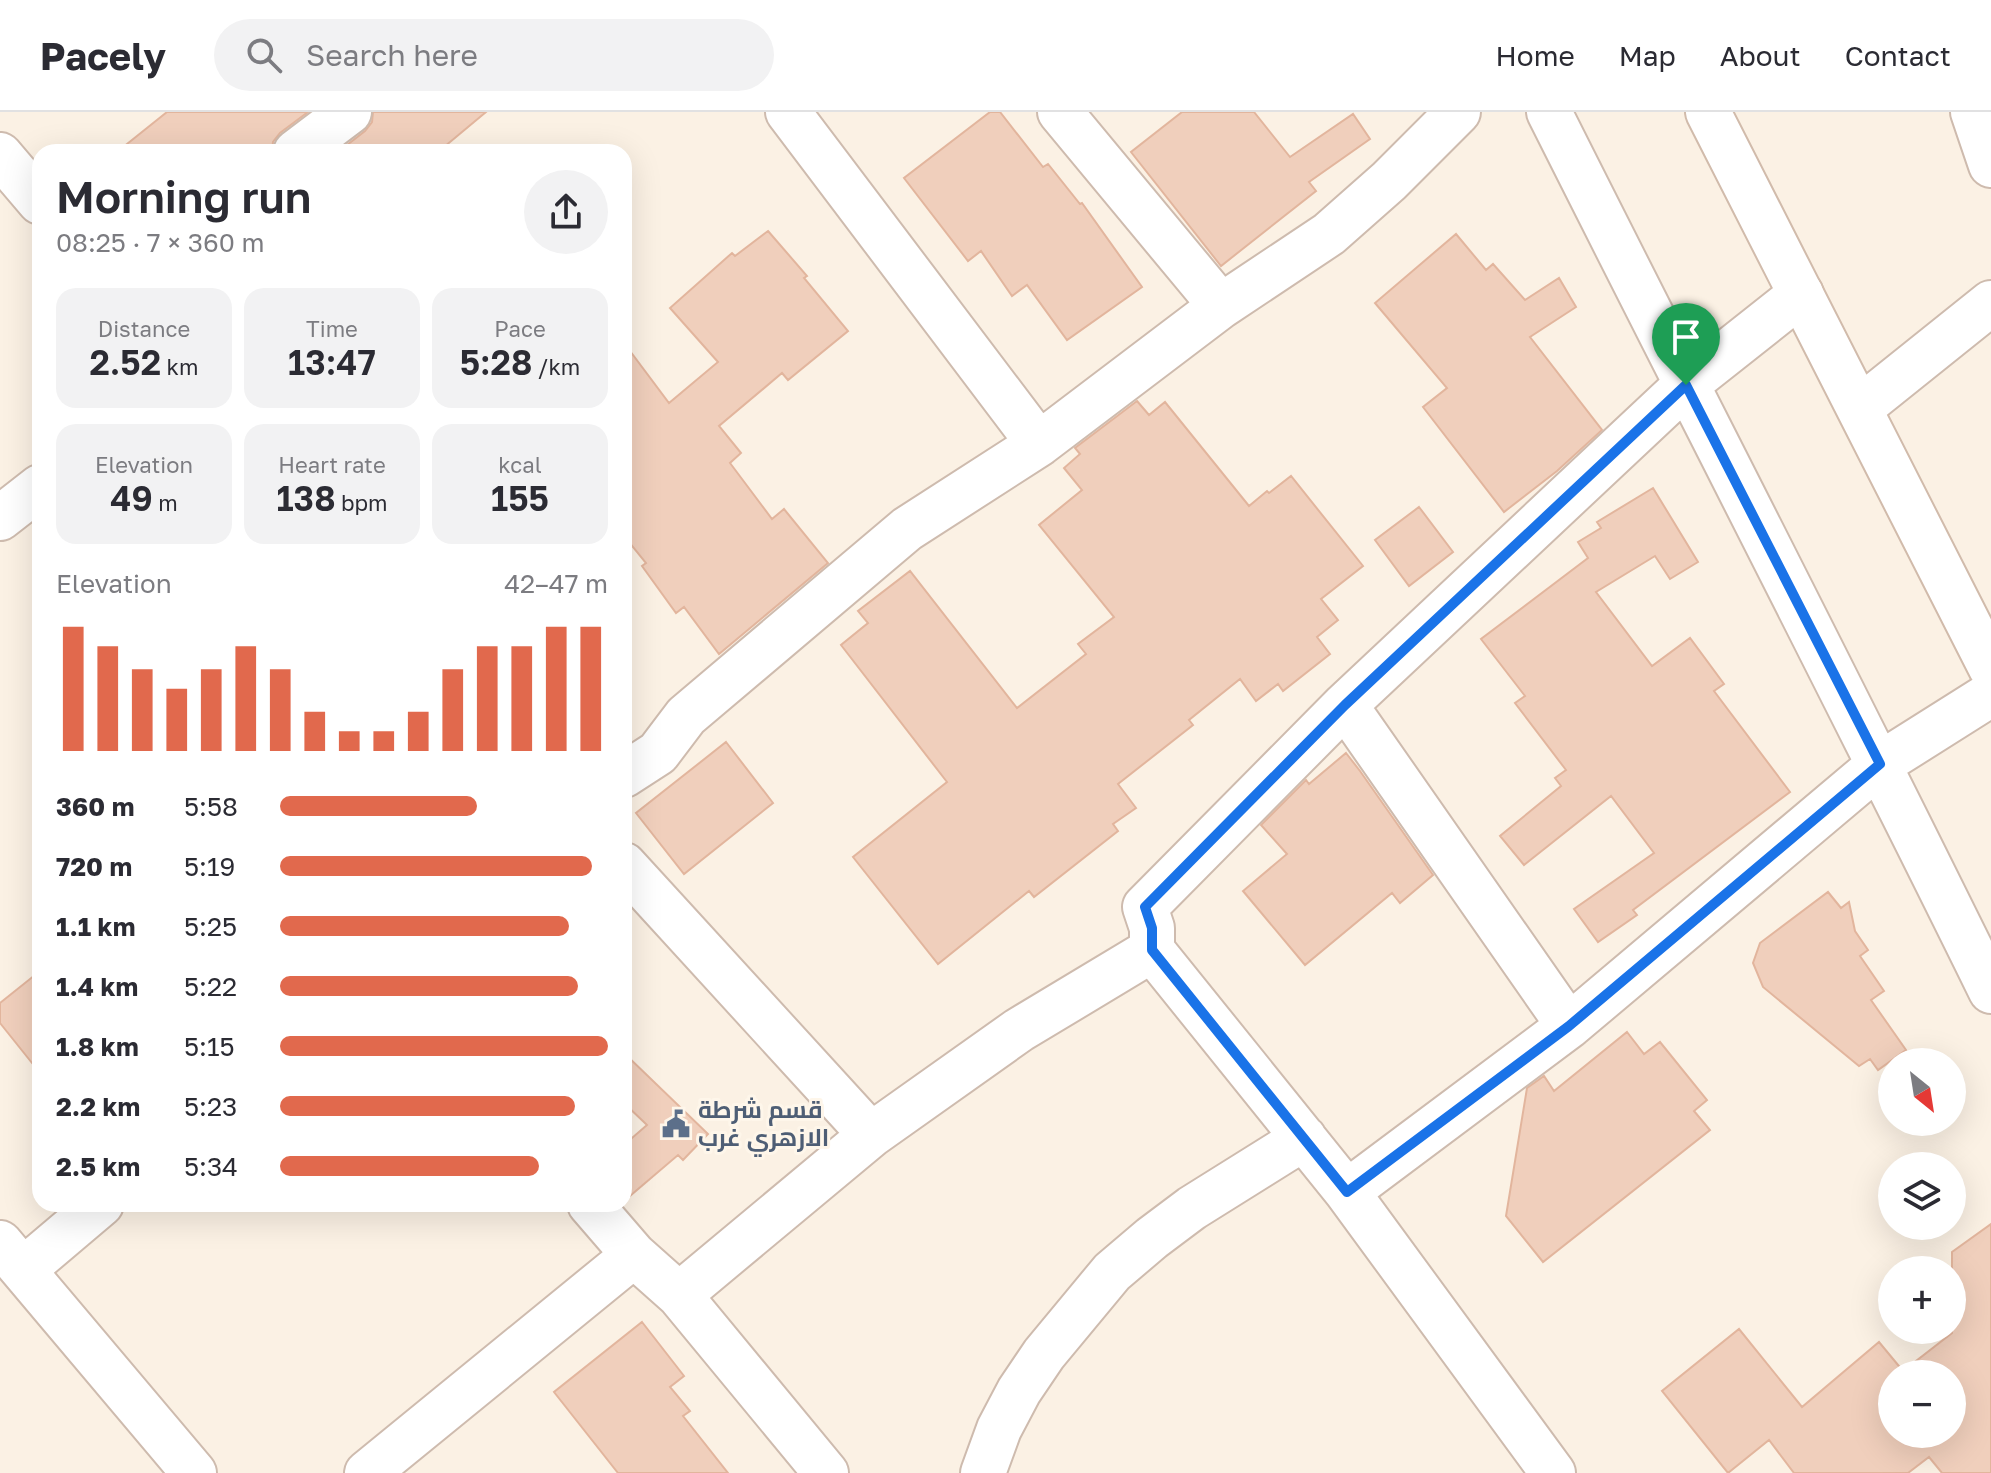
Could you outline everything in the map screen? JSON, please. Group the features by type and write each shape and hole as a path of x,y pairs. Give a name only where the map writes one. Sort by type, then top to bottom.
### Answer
{"street":[{"path":"307,144 349,112"},
{"path":"788,112 1039,444"},
{"path":"1060,112 1221,306"},
{"path":"632,770 658,753 686,716 907,529 1039,444 1221,306 1329,234 1389,181 1458,112"},
{"path":"1549,112 1880,764 1991,991"},
{"path":"1708,112 1991,668"},
{"path":"1973,112 1991,165"},
{"path":"0,155 32,193"},
{"path":"1553,1473 1347,1192 1152,950 1152,928 1145,907 1345,705 1686,385 1801,294"},
{"path":"1860,408 1991,303"},
{"path":"0,518 32,493"},
{"path":"1347,1192 1569,1026 1880,764 1991,694"},
{"path":"1345,705 1569,1026"},
{"path":"632,874 871,1135"},
{"path":"679,1295 871,1135 1019,1030 1152,950"},
{"path":"983,1473 999,1429 1019,1391 1044,1354 1112,1272 1192,1208 1304,1138"},
{"path":"87,1212 11,1256 194,1473"},
{"path":"597,1212 634,1255 679,1295 826,1473"},
{"path":"367,1473 634,1255"}],"building":[{"path":"167,112 308,112 280,133 273,144 127,144"},
{"path":"373,112 486,112 448,144 348,144 372,122"},
{"path":"990,112 1000,112 1043,167 1048,164 1082,203 1142,287 1067,340 1027,285 1012,296 981,251 968,261 904,178"},
{"path":"1182,112 1254,112 1290,157 1353,114 1370,139 1309,182 1316,191 1221,266 1131,152"},
{"path":"768,231 848,331 788,380 782,373 719,426 741,453 730,463 772,519 784,509 828,563 719,654 684,607 676,613 642,566 646,563 632,546 632,354 669,403 718,362 670,308 732,253 735,256"},
{"path":"1456,234 1486,270 1493,264 1525,300 1559,278 1576,307 1530,337 1602,430 1557,471 1504,512 1423,407 1447,388 1375,303"},
{"path":"1137,401 1149,415 1165,402 1249,506 1291,476 1363,566 1321,599 1338,620 1317,637 1330,654 1283,691 1278,684 1256,701 1240,679 1189,720 1193,725 1118,784 1136,808 1113,824 1118,831 1034,897 1029,891 938,964 853,857 947,782 841,645 868,623 858,611 910,571 1017,708 1086,654 1078,644 1114,617 1039,525 1082,490 1064,468 1080,454 1075,448"},
{"path":"1653,488 1698,562 1670,579 1655,556 1596,592 1652,666 1690,638 1724,684 1714,691 1790,792 1633,910 1637,915 1598,942 1574,909 1654,853 1611,796 1524,865 1500,836 1561,786 1555,778 1566,770 1515,703 1525,696 1481,639 1588,558 1578,542 1601,528 1597,522"},
{"path":"1419,507 1453,552 1409,586 1375,540"},
{"path":"726,742 773,803 684,874 636,813"},
{"path":"1346,753 1433,875 1400,903 1392,893 1305,965 1243,891 1287,854 1261,825 1306,780 1309,784"},
{"path":"1828,892 1841,908 1849,902 1855,931 1868,950 1860,956 1884,991 1871,1000 1905,1048 1878,1048 1878,1070 1870,1059 1859,1066 1763,987 1753,963 1760,943"},
{"path":"32,977 32,1063 0,1023 0,1003"},
{"path":"1627,1032 1644,1054 1660,1042 1707,1100 1694,1111 1710,1130 1543,1262 1506,1216 1527,1088 1544,1076 1554,1091"},
{"path":"632,1061 708,1134 683,1160 678,1155 632,1194 632,1138 647,1125 632,1111"},
{"path":"1991,1224 1991,1473 1942,1473 1929,1457 1908,1473 1794,1473 1769,1440 1728,1473 1662,1391 1739,1329 1802,1407 1878,1343 1894,1360 1878,1360 1878,1448 1966,1448 1966,1360 1917,1360 1938,1344 1966,1344 1966,1256 1952,1256 1952,1252"},
{"path":"642,1322 684,1376 670,1387 690,1411 683,1416 728,1473 618,1473 554,1392"}],"place":[{"name":"قسم شرطة الازهري غرب","path":"676,1124"}],"route":[{"path":"1686,385 1880,764 1569,1026 1347,1192 1152,950 1152,928 1145,907 1345,705 1686,385"}]}
